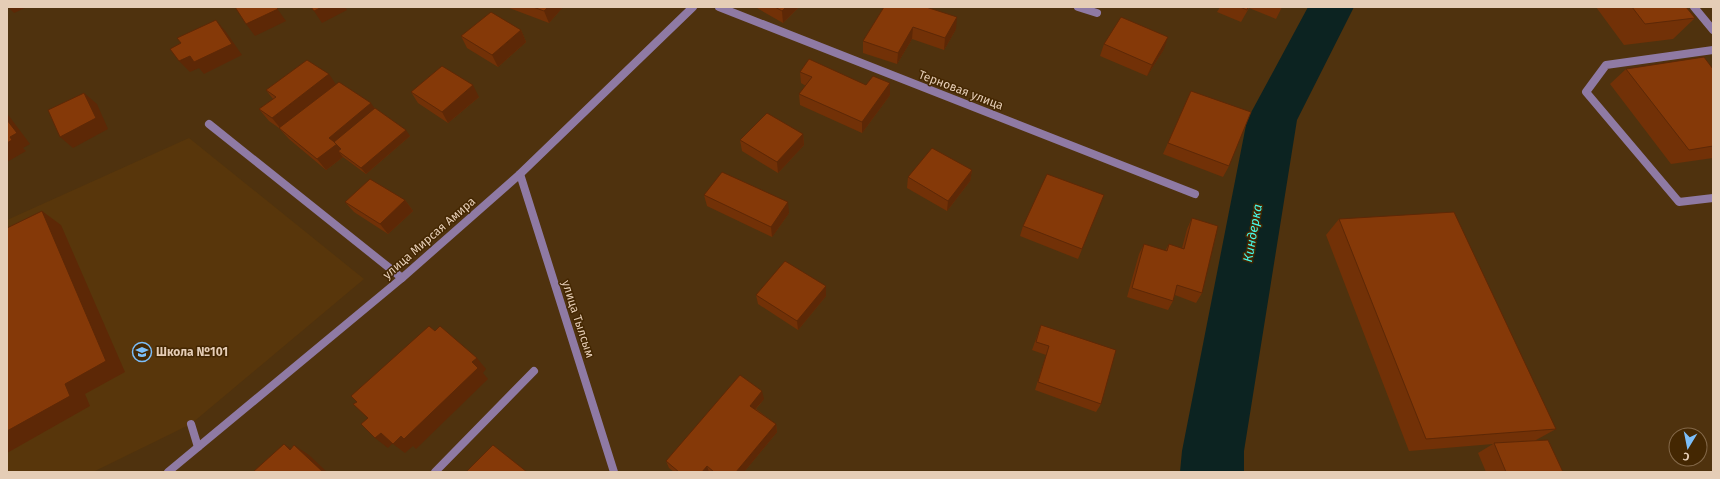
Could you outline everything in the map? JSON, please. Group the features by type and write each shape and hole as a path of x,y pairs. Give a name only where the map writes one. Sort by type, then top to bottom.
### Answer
{"street":[{"name":"улица Мирсая Амира","path":"168,472 402,278 520,174 693,7"},
{"name":"Терновая улица","path":"719,7 1195,194"},
{"path":"1078,7 1097,13"},
{"path":"1694,7 1713,30"},
{"path":"1713,50 1606,65 1586,92 1679,202 1713,198"},
{"path":"208,124 402,278"},
{"name":"улица Тылсым","path":"520,174 614,472"},
{"path":"435,472 534,371"},
{"path":"191,424 198,447"}],"shaded area":[{"name":"Школа №101","path":"189,138 364,279 191,424 93,472 7,472 7,220"}],"building":[{"path":"235,7 276,7 278,9 246,24"},
{"path":"311,7 322,7 314,11"},
{"path":"533,7 548,7 544,11"},
{"path":"775,7 786,7 782,11"},
{"path":"884,7 926,7 957,17 945,38 913,27 898,53 863,41"},
{"path":"1240,7 1248,7 1247,10"},
{"path":"1632,7 1686,7 1695,18 1645,24"},
{"path":"491,12 521,30 492,55 461,36"},
{"path":"1121,17 1168,37 1152,65 1104,44"},
{"path":"216,20 232,44 194,62 190,56 179,61 170,49 181,43 177,38"},
{"path":"1704,57 1713,69 1713,146 1689,150 1626,69"},
{"path":"809,59 866,85 873,76 890,83 862,122 799,94 812,77 800,72"},
{"path":"307,60 329,74 272,118 259,109 276,97 266,90"},
{"path":"442,66 473,85 442,112 411,92"},
{"path":"339,82 371,103 329,138 337,144 317,159 279,128"},
{"path":"1191,91 1251,112 1229,166 1168,143"},
{"path":"84,93 96,118 60,137 48,110"},
{"path":"375,108 406,130 361,168 338,151 341,149 334,142"},
{"path":"767,113 803,134 777,162 740,140"},
{"path":"7,120 17,133 10,137 12,140 7,143"},
{"path":"932,148 972,170 948,201 908,177"},
{"path":"722,172 788,202 771,227 704,195"},
{"path":"1047,174 1104,195 1082,249 1023,226"},
{"path":"370,179 405,200 380,224 345,202"},
{"path":"42,211 106,361 65,384 70,396 7,431 7,228"},
{"path":"1454,212 1556,429 1426,439 1339,219"},
{"path":"1192,218 1218,226 1202,293 1177,285 1173,301 1132,288 1144,244 1167,251 1169,244 1184,249"},
{"path":"785,261 826,286 797,321 756,295"},
{"path":"1041,325 1116,350 1101,404 1038,382 1049,346 1036,342"},
{"path":"429,326 435,331 440,326 477,358 472,362 478,368 404,439 401,436 393,444 381,433 375,438 361,424 368,418 353,404 357,402 351,396"},
{"path":"740,375 762,391 750,406 776,424 736,472 714,472 707,466 702,472 679,472 666,461"},
{"path":"1548,440 1563,472 1506,472 1494,443"},
{"path":"284,444 290,450 294,445 323,472 253,472"},
{"path":"493,445 527,472 466,472"}],"waterway":[{"name":"Киндерка","path":"1212,472 1213,451 1272,120 1331,7"}],"place":[{"name":"Школа №101","path":"142,352"}]}
